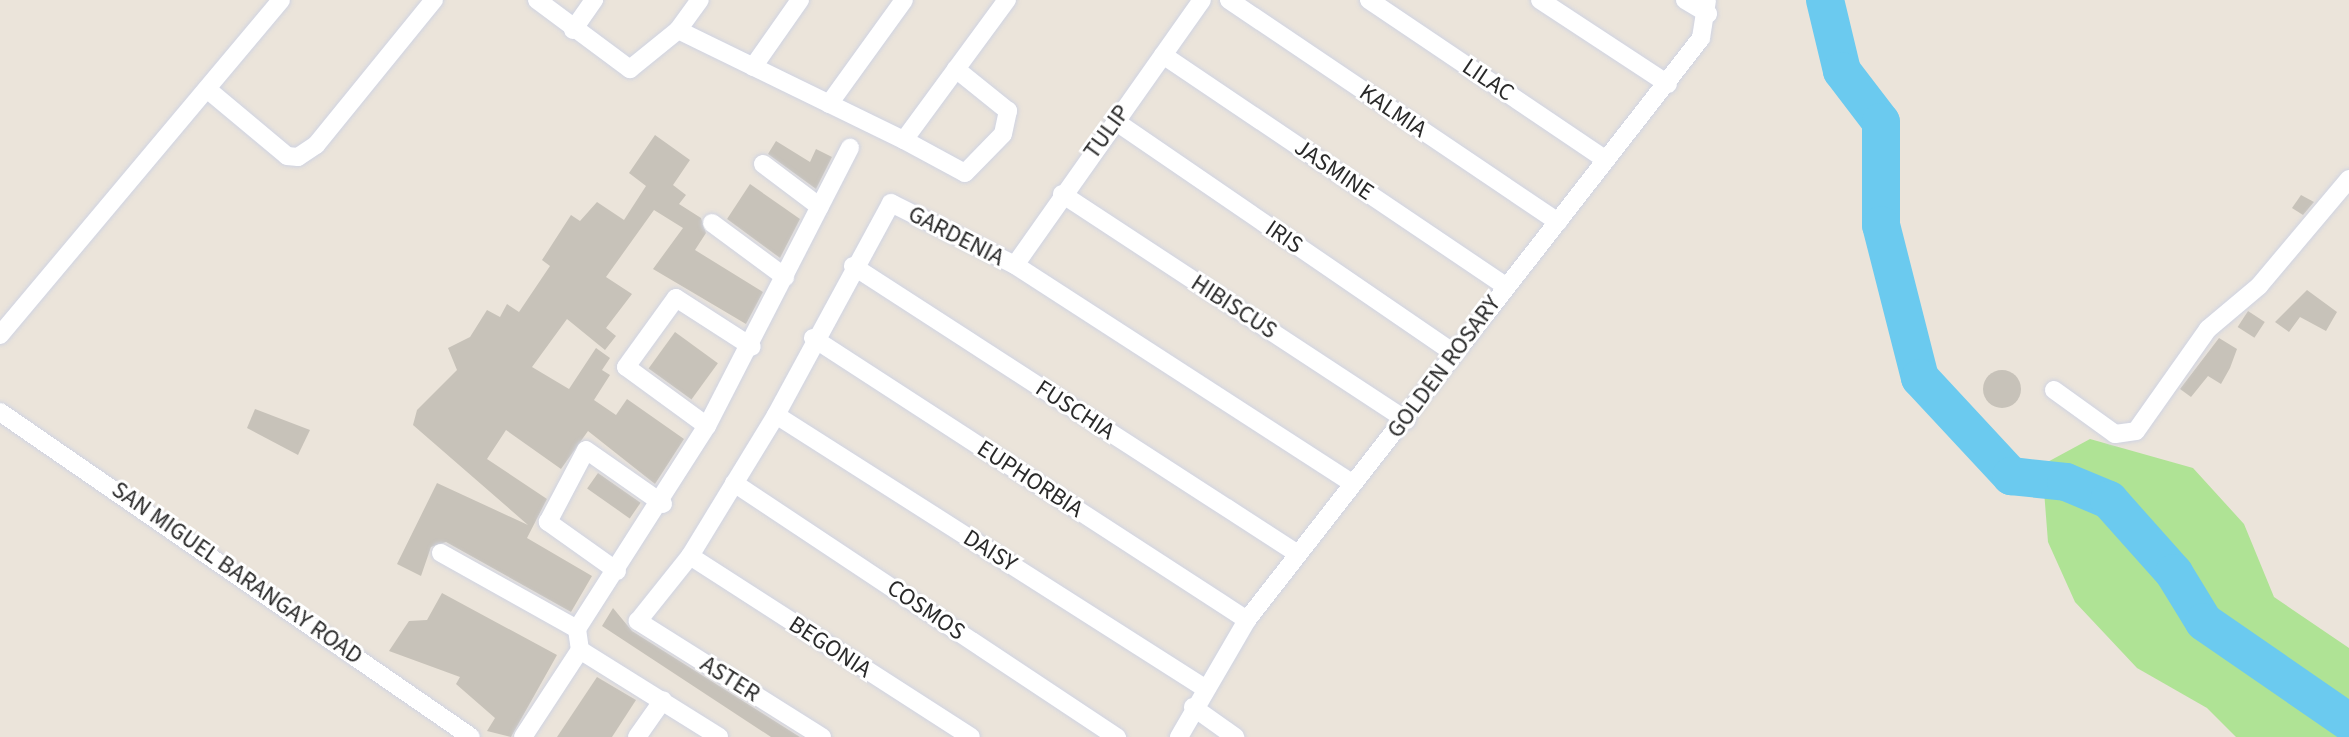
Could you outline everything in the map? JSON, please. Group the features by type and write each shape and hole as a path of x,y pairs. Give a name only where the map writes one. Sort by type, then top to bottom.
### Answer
{"street":[{"path":"0,335 281,0"},
{"path":"207,89 287,156 298,157 316,145 434,0"},
{"path":"537,0 573,30 630,69 678,30 700,0"},
{"path":"573,30 594,0"},
{"path":"753,67 800,0"},
{"path":"829,104 904,0"},
{"path":"904,140 1007,0"},
{"name":"TULIP","path":"1015,265 1062,194 1202,0"},
{"name":"KALMIA","path":"1229,0 1558,222"},
{"name":"LILAC","path":"1369,0 1606,160"},
{"path":"1540,0 1668,84"},
{"path":"1685,0 1708,7"},
{"name":"GOLDEN ROSARY","path":"1179,737 1203,687 1247,620 1352,483 1406,420 1505,286 1668,84 1701,38 1708,7"},
{"path":"678,30 965,173 1003,134 1008,111 956,69"},
{"name":"JASMINE","path":"1163,55 1505,286"},
{"name":"IRIS","path":"1115,121 1454,353"},
{"path":"523,737 580,650 577,629 663,504 752,347 850,148"},
{"path":"763,164 820,207"},
{"path":"2054,390 2115,434 2136,431 2208,329 2259,286 2349,179"},
{"name":"HIBISCUS","path":"1062,194 1406,420"},
{"name":"GARDENIA","path":"638,621 690,556 776,415 813,338 891,203 1015,265 1352,483"},
{"path":"712,223 785,277"},
{"name":"FUSCHIA","path":"853,266 1298,554"},
{"path":"707,426 626,367 676,298 752,347"},
{"name":"EUPHORBIA","path":"813,338 1247,620"},
{"name":"SAN MIGUEL BARANGAY ROAD","path":"0,412 471,737"},
{"name":"DAISY","path":"776,415 1203,687"},
{"path":"617,571 548,522 586,450 663,504"},
{"name":"COSMOS","path":"734,483 1117,737"},
{"path":"441,553 577,629"},
{"name":"BEGONIA","path":"690,556 971,737"},
{"name":"ASTER","path":"638,621 822,737"},
{"path":"580,650 719,737"},
{"path":"637,737 663,700"},
{"path":"1193,707 1235,737"}],"green space":[{"path":"2090,439 2193,468 2244,524 2274,597 2349,648 2349,737 2236,737 2207,708 2137,668 2075,602 2048,542 2042,465"}],"building":[{"path":"655,135 690,160 673,185 686,195 679,204 701,218 706,233 695,250 763,292 746,324 653,269 683,228 654,210 606,277 632,294 606,328 616,336 605,350 567,319 532,367 569,389 596,348 610,358 602,370 610,375 594,400 616,415 627,399 684,439 655,484 588,431 561,469 506,430 487,459 547,499 527,538 592,576 571,612 446,542 431,547 421,576 397,564 437,483 528,525 413,425 417,410 457,370 448,348 470,337 487,310 500,317 507,304 519,312 550,266 542,260 571,215 580,221 597,202 624,220 646,186 629,173"},
{"path":"776,141 810,162 816,149 832,157 816,189 768,154"},
{"path":"750,184 800,219 780,258 727,219"},
{"path":"2301,195 2314,202 2303,215 2292,208"},
{"path":"2307,290 2337,312 2326,331 2300,317 2289,332 2275,322"},
{"path":"2248,311 2265,322 2254,338 2238,327"},
{"path":"675,332 718,363 691,400 649,368"},
{"path":"2219,338 2237,349 2230,368 2221,384 2208,376 2191,397 2180,389"},
{"path":"2002,370 2015,376 2021,389 2015,402 2002,408 1989,402 1983,389 1989,376"},
{"path":"255,409 310,430 298,455 247,428"},
{"path":"598,473 641,503 630,518 587,489"},
{"path":"442,593 557,655 511,737 487,731 495,718 456,684 460,677 389,651 409,621 427,620"},
{"path":"613,608 632,631 800,737 771,737 602,626"},
{"path":"597,677 636,700 612,737 557,737"}],"waterway":[{"path":"1825,0 1842,71 1881,122 1881,225 1920,378 2011,476 2066,482 2109,500 2174,573 2204,622 2349,722"}]}
